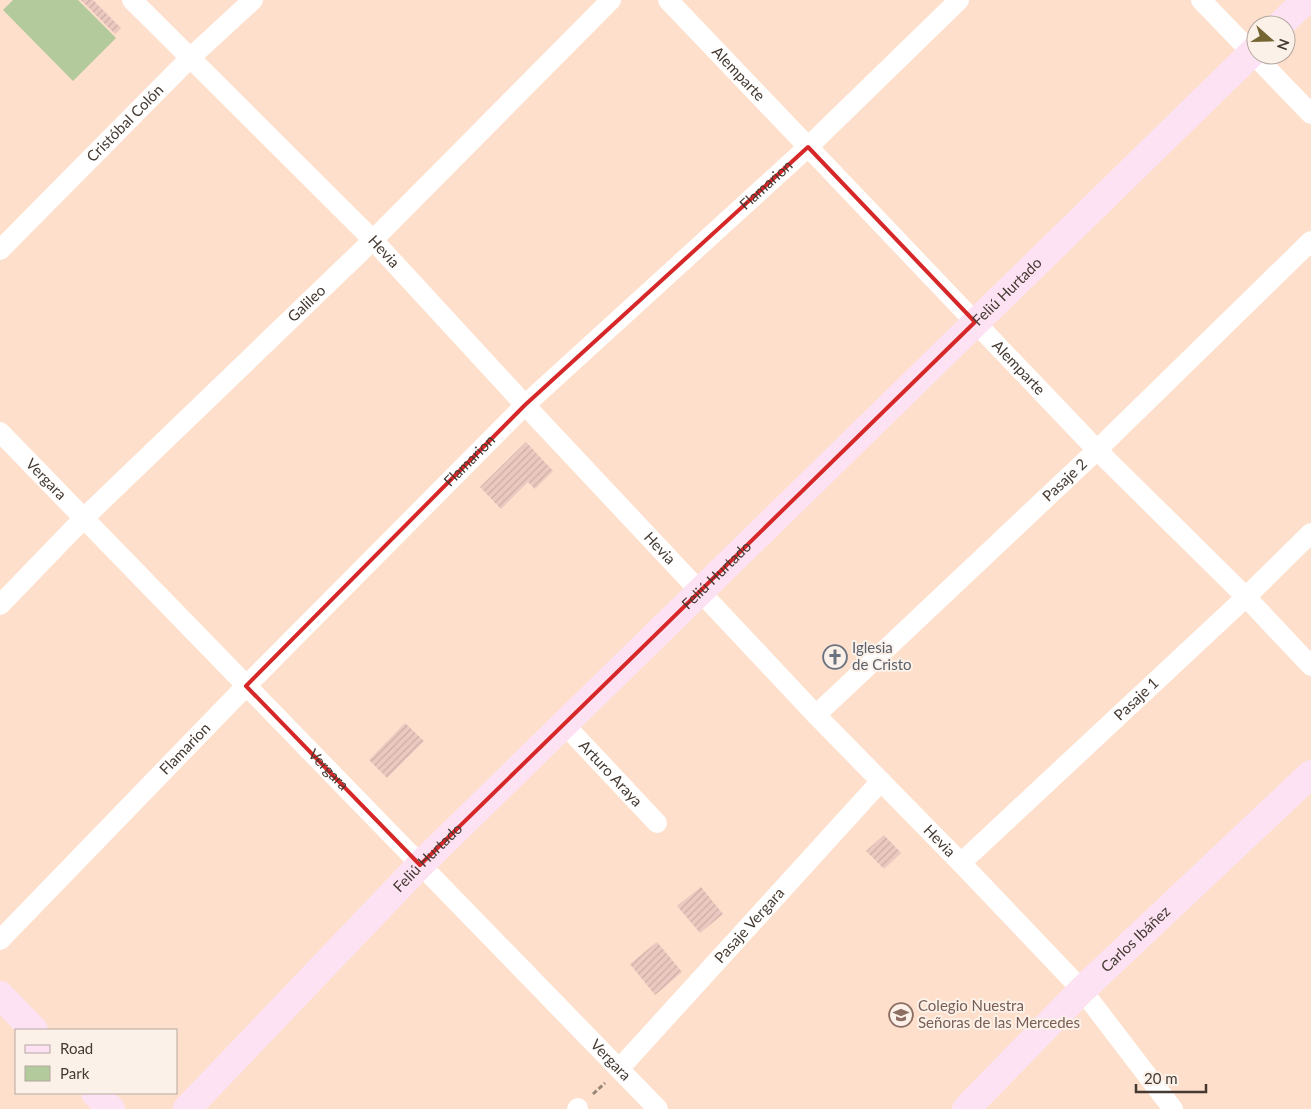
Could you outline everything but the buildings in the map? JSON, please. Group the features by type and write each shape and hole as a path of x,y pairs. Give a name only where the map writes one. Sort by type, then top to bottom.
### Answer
{"street":[{"name":"Hevia","path":"132,0 373,240 816,715 1082,990 1172,1109"},
{"name":"Cristóbal Colón","path":"0,250 190,58 253,0"},
{"name":"Galileo","path":"0,605 84,518 373,240 611,0"},
{"name":"Alemparte","path":"668,0 1096,450 1246,597 1311,666"},
{"name":"Flamarion","path":"0,940 246,686 525,405 808,147 959,0"},
{"path":"1201,0 1246,43"},
{"path":"1290,15 1306,0"},
{"name":"Feliú Hurtado","path":"187,1109 420,864 1246,59"},
{"path":"1267,65 1311,114"},
{"name":"Pasaje 2","path":"816,715 1096,450 1311,240"},
{"name":"Vergara","path":"0,432 658,1109"},
{"name":"Pasaje 1","path":"961,863 1246,597 1311,533"},
{"name":"Arturo Araya","path":"564,724 657,823"},
{"name":"Carlos Ibáñez","path":"966,1109 1082,990 1311,774"},
{"name":"Pasaje Vergara","path":"619,1069 880,781"},
{"path":"0,995 33,1029"},
{"path":"96,1094 111,1109"}],"path":[{"path":"578,1109 619,1069"}],"highlighted area":[{"path":"808,147 975,322 420,865 246,686 525,405"}],"green space":[{"path":"13,0 78,0 116,38 73,81 3,10"}],"place":[{"name":"Iglesia de Cristo","path":"835,657"},
{"name":"Colegio Nuestra Señoras de las Mercedes","path":"901,1015"}]}
